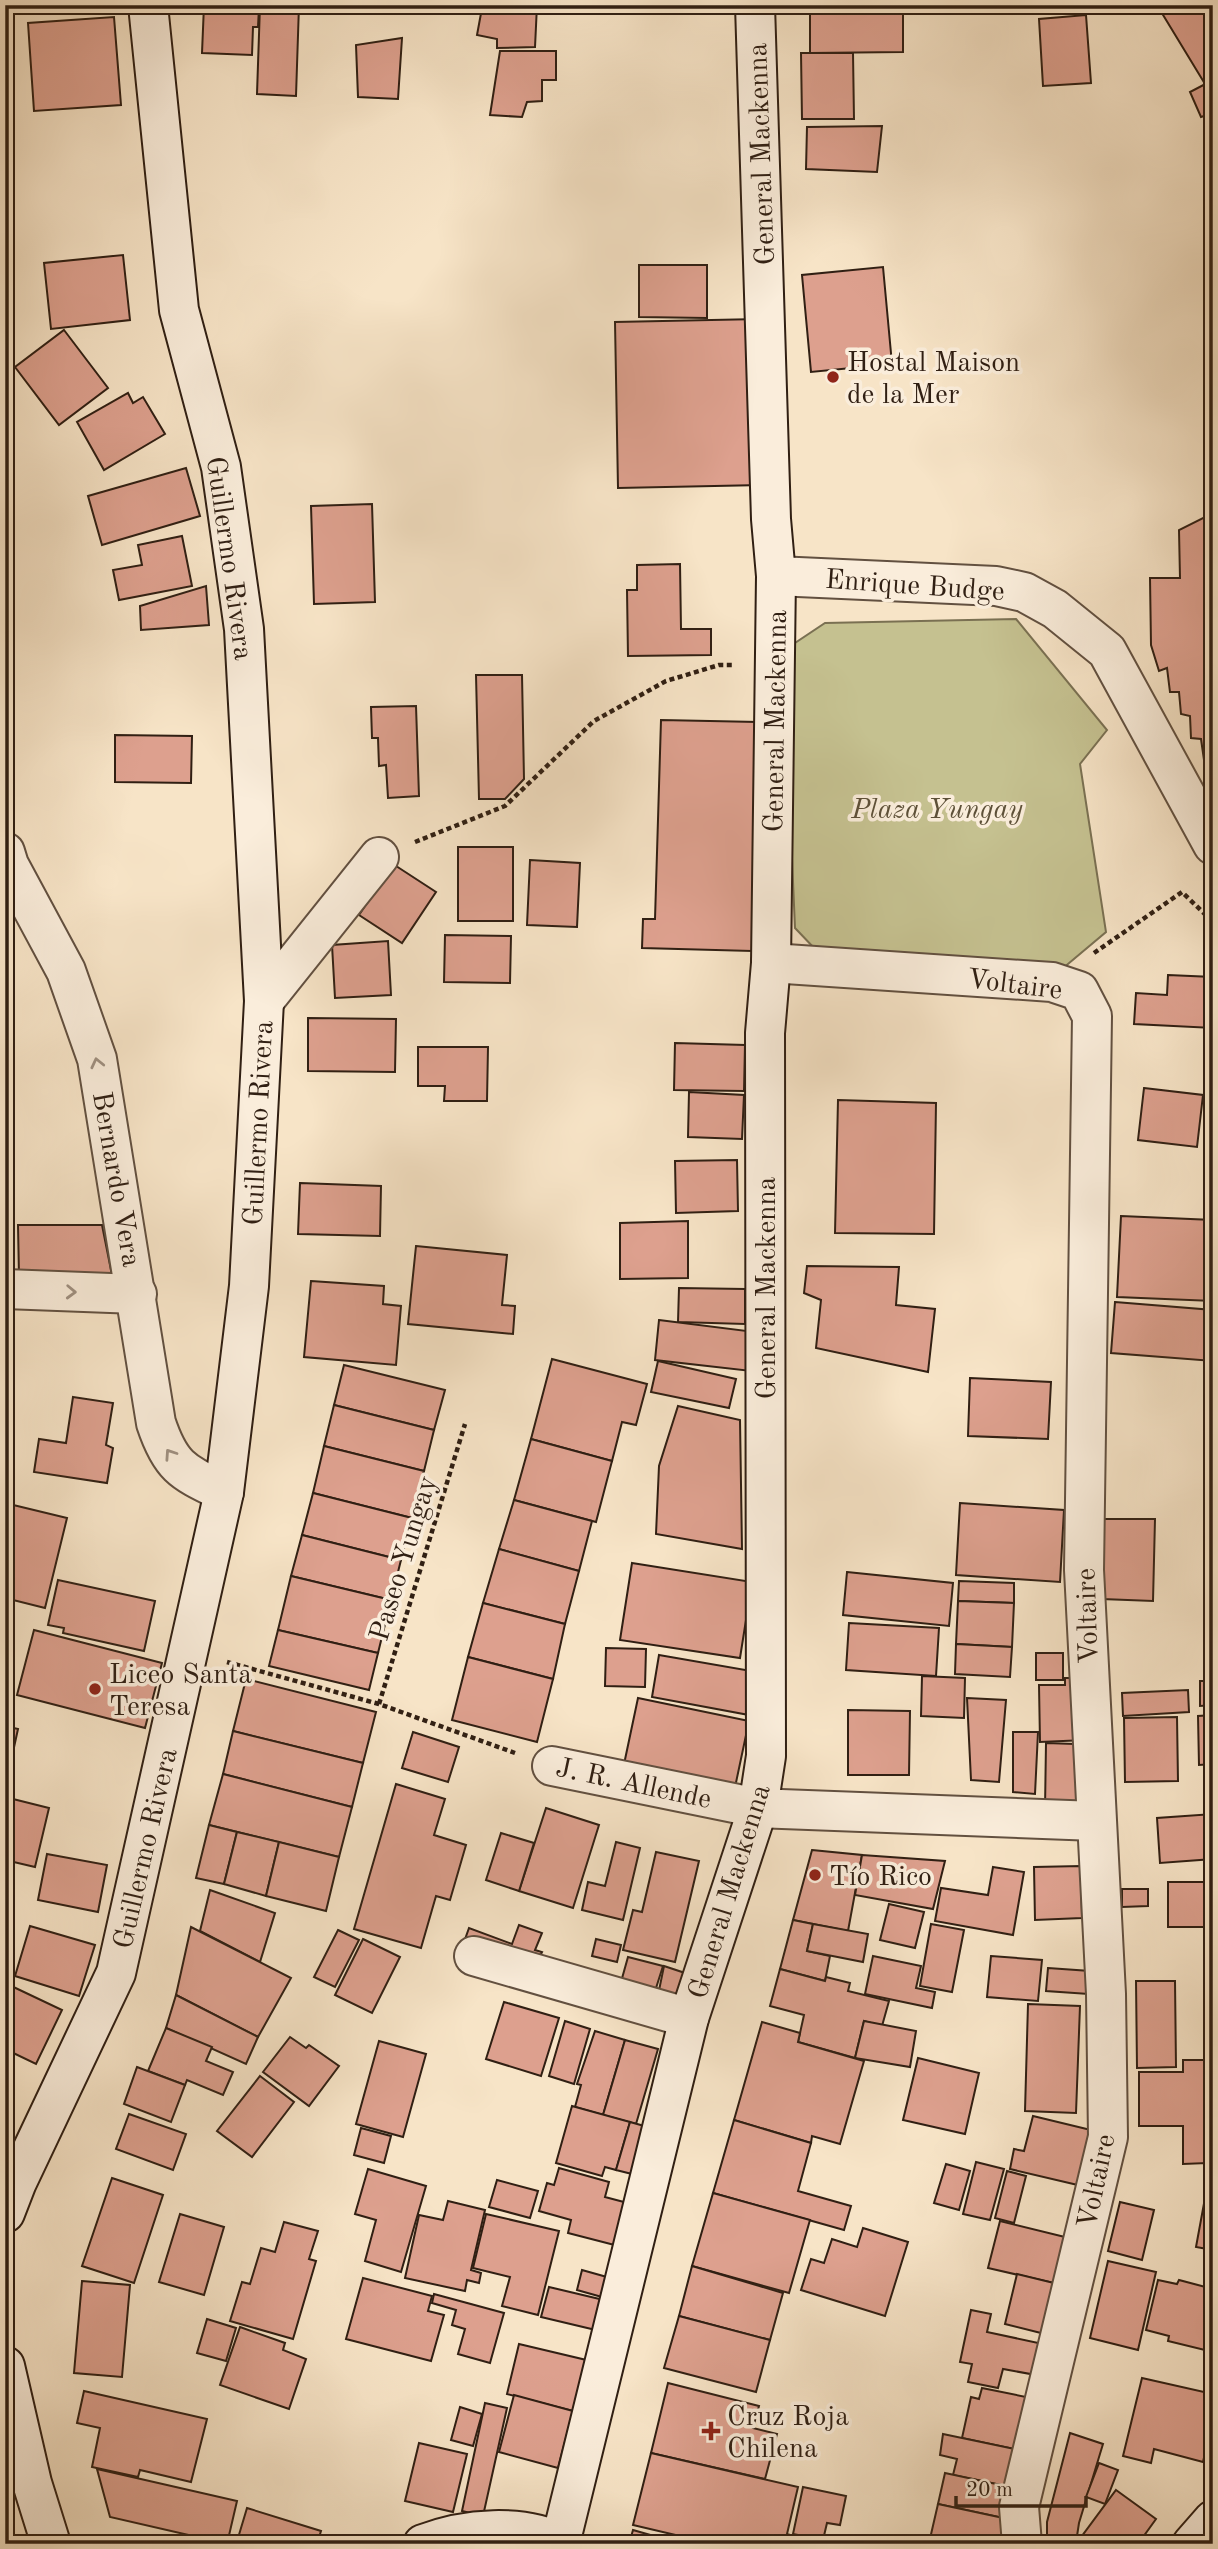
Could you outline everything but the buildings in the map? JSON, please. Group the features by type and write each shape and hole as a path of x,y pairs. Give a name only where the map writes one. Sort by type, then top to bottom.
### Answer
{"street":[{"name":"Guillermo Rivera","path":"5,2213 17,2182 116,1973 224,1492 248,1286 264,1001 244,629 222,467 179,310 148,5"},
{"name":"General Mackenna","path":"561,2543 689,2018 758,1808 766,1756 765,1032 771,964 776,576 771,519 755,5"},
{"name":"Enrique Budge","path":"776,576 996,586 1024,592 1055,609 1107,652 1213,845"},
{"name":"Bernardo Vera","path":"5,852 9,865 66,971 97,1059 156,1423 165,1451 185,1472 224,1492"},
{"path":"264,1001 379,858"},
{"name":"Voltaire","path":"771,964 1052,982 1079,991 1092,1016 1084,1570 1106,1994 1108,2137 1019,2507 1022,2544"},
{"path":"5,1289 137,1294"},
{"name":"J. R. Allende","path":"552,1766 758,1808 1096,1821"},
{"path":"474,1956 689,2018"},
{"path":"5,2366 32,2483 51,2544"},
{"path":"1192,2544 1213,2520"},
{"path":"423,2544 472,2531 523,2532 561,2543"}],"path":[{"path":"379,858 505,806 594,722 666,681 719,665 776,662"},
{"path":"1052,982 1182,892 1213,922"},
{"name":"Paseo Yungay","path":"379,1704 465,1424"},
{"name":"J. R. Allende","path":"188,1651 379,1704 552,1766"}],"green space":[{"name":"Plaza Yungay","path":"1016,619 1107,730 1080,764 1106,932 1062,969 816,950 795,928 783,651 825,623"}],"place":[{"name":"Hostal Maison de la Mer","path":"833,377"},
{"name":"Liceo Santa Teresa","path":"95,1689"},
{"name":"Tío Rico","path":"815,1875"},
{"name":"Cruz Roja Chilena","path":"711,2431"}]}
